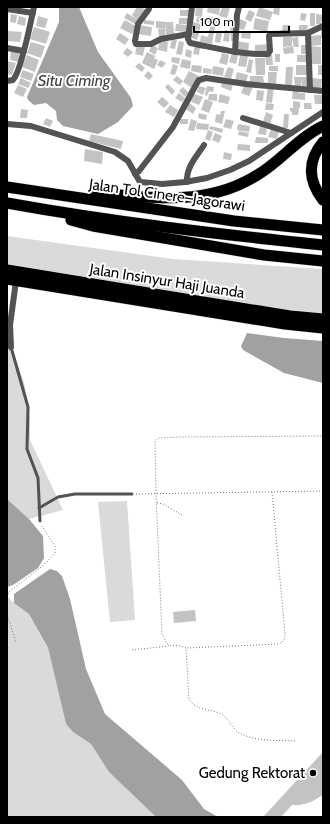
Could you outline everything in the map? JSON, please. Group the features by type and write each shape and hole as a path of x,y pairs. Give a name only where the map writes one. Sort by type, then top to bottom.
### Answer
{"highway":[{"path":"33,190 184,198 205,196 227,190 262,172 306,136 323,126"},
{"path":"323,142 315,154 311,172 315,188 323,200"},
{"name":"Jalan Tol Cinere–Jagorawi","path":"7,187 234,221 323,230"},
{"name":"Jalan Tol Cinere–Jagorawi","path":"7,203 106,219 234,236 323,244"},
{"path":"19,205 93,226 264,255 323,261"},
{"name":"Jalan Insinyur Haji Juanda","path":"7,270 81,287 285,324 323,328"},
{"name":"Jalan Insinyur Haji Juanda","path":"12,280 81,287 323,320"}],"street":[{"path":"192,7 188,34 190,43 235,52 268,54 270,51 270,34 308,33 323,26"},
{"path":"235,52 237,15 239,7"},
{"path":"7,9 33,10 17,76 10,80"},
{"path":"148,9 137,26 134,42 136,44 151,44 161,39 188,34"},
{"path":"308,33 310,90"},
{"path":"7,48 24,51"},
{"path":"135,174 139,171 173,127 196,83 202,79 206,78 246,84 323,91"},
{"path":"7,124 31,126 115,152 128,161 138,180 143,183 162,184 187,182 219,174 241,165 323,112"},
{"path":"243,118 291,133"},
{"path":"187,182 186,175 188,170 204,145"},
{"path":"11,347 10,325 12,280"}],"lane":[{"path":"11,347 28,407 27,449 38,478 40,521"},
{"path":"39,508 58,497 71,495 132,494"}],"path":[{"path":"170,646 164,642 162,634 156,503 155,441 159,438 323,436"},
{"path":"132,494 156,495 323,491"},
{"path":"132,650 170,646 181,646 186,648 279,644 285,639 286,634 277,557 272,492"},
{"path":"156,503 163,504 184,516"},
{"path":"7,597 9,592 45,564 55,553 55,546 41,526 40,521"},
{"path":"7,614 16,642"},
{"path":"186,648 188,694 192,703 202,710 223,715 236,731 251,737 295,741"}],"shaded area":[{"path":"7,236 173,259 323,269 323,314 274,310 7,266"},
{"path":"7,333 9,333 11,347 24,382 30,417 30,440 63,510 29,519 7,499"},
{"path":"127,501 135,620 110,622 98,502"},
{"path":"7,596 29,614 48,649 66,724 73,732 91,744 109,772 156,817 7,817"}],"water":[{"name":"Situ Ciming","path":"59,7 79,7 98,52 131,98 133,106 118,122 98,134 63,126 57,120 56,111 46,103 34,105 28,100 27,97 59,22"},
{"path":"247,333 323,341 323,383 284,373 243,350 241,346"},
{"path":"7,499 29,519 43,536 44,558 38,568 13,585 7,587"},
{"path":"50,569 57,571 62,576 70,599 86,669 105,714 182,780 204,809 218,817 156,817 109,772 91,744 73,732 66,724 48,648 29,614 14,603 14,594"}],"building":[{"path":"137,7 141,7 146,10 135,24 124,18 127,13 136,19 132,15"},
{"path":"196,7 203,7 202,17 195,16"},
{"path":"208,7 220,8 219,15 207,12"},
{"path":"222,7 230,8 227,18 219,16"},
{"path":"259,7 273,12 270,20 256,16"},
{"path":"274,7 280,7 279,15 273,14"},
{"path":"180,10 190,10 190,16 180,16"},
{"path":"249,10 255,13 251,22 245,19"},
{"path":"301,13 307,14 305,21 300,20"},
{"path":"310,13 315,13 315,26 310,26"},
{"path":"11,14 17,15 16,23 10,22"},
{"path":"316,14 323,15 323,21 321,21 321,24 316,24"},
{"path":"19,16 26,18 25,26 17,24"},
{"path":"38,16 48,19 45,28 36,26"},
{"path":"208,16 218,19 217,24 207,22"},
{"path":"197,17 205,18 204,23 196,22"},
{"path":"179,18 190,18 190,24 179,24"},
{"path":"255,18 269,21 267,32 253,29"},
{"path":"240,19 247,22 244,30 237,28"},
{"path":"125,20 137,27 132,34 120,28"},
{"path":"144,20 154,21 154,25 144,24"},
{"path":"156,21 166,22 165,36 159,37 158,29 165,29 156,28"},
{"path":"166,22 173,22 174,34 166,35"},
{"path":"193,22 201,24 200,30 192,29"},
{"path":"230,22 235,22 236,41 231,41"},
{"path":"176,24 188,25 188,32 175,31"},
{"path":"138,25 152,27 151,36 137,34"},
{"path":"283,25 290,25 289,31 282,31"},
{"path":"299,25 308,25 307,32 299,32"},
{"path":"210,26 215,27 212,44 200,42 201,35 208,37"},
{"path":"34,27 50,32 46,44 30,39"},
{"path":"191,29 200,31 197,40 189,37"},
{"path":"321,29 323,29 323,38 321,38 321,45 310,46 309,36 321,35"},
{"path":"225,30 230,31 229,42 223,41"},
{"path":"8,31 22,32 20,42 7,41"},
{"path":"242,31 251,33 250,39 241,38"},
{"path":"216,32 222,33 220,43 215,42"},
{"path":"120,33 129,39 125,45 116,39"},
{"path":"283,37 292,37 292,46 283,47"},
{"path":"298,37 299,47 294,47 292,38"},
{"path":"172,39 177,40 175,49 170,48"},
{"path":"160,40 168,42 167,52 158,50"},
{"path":"179,41 184,42 182,55 176,54"},
{"path":"236,41 249,43 248,52 235,51"},
{"path":"31,42 45,46 41,58 27,53"},
{"path":"269,44 269,52 255,53 255,45"},
{"path":"137,45 145,46 143,56 135,54"},
{"path":"152,45 158,48 155,55 149,51"},
{"path":"195,45 200,46 199,55 193,54"},
{"path":"301,45 306,45 306,54 301,54"},
{"path":"293,46 294,53 284,54 283,48"},
{"path":"310,46 321,47 321,64 309,64"},
{"path":"127,48 133,52 128,57 123,53"},
{"path":"186,49 192,51 191,58 185,56"},
{"path":"11,50 20,51 19,62 10,60"},
{"path":"147,52 155,56 154,58 158,60 154,69 142,63"},
{"path":"222,53 229,55 227,65 219,63"},
{"path":"232,53 238,55 236,64 229,62"},
{"path":"275,54 280,54 280,62 275,62"},
{"path":"27,55 39,60 35,72 22,67"},
{"path":"240,55 248,56 246,67 238,66"},
{"path":"265,55 272,55 273,65 266,65"},
{"path":"297,55 308,55 308,62 297,62"},
{"path":"172,57 180,58 179,64 171,62"},
{"path":"255,58 265,58 265,75 256,75"},
{"path":"182,59 191,61 190,69 180,67"},
{"path":"249,59 253,60 251,73 246,72"},
{"path":"160,60 166,63 162,68 157,65"},
{"path":"7,61 16,63 12,75 7,74"},
{"path":"139,63 145,68 142,72 135,67"},
{"path":"173,64 178,66 175,75 170,74"},
{"path":"192,65 202,66 201,73 191,71"},
{"path":"296,65 308,65 308,75 296,75"},
{"path":"318,65 323,65 323,75 318,75"},
{"path":"213,66 224,68 223,76 212,74"},
{"path":"269,66 278,66 278,71 269,71"},
{"path":"228,67 234,69 231,79 224,77"},
{"path":"286,67 293,67 292,87 285,87"},
{"path":"203,68 212,69 211,74 203,73"},
{"path":"23,70 34,74 31,81 20,77"},
{"path":"148,71 153,76 149,80 144,76"},
{"path":"189,71 199,76 192,88 183,82"},
{"path":"237,72 248,75 246,83 235,80"},
{"path":"268,72 277,72 276,84 268,84"},
{"path":"177,76 183,81 180,85 173,80"},
{"path":"250,76 263,76 264,82 250,82"},
{"path":"294,77 302,77 301,88 295,88"},
{"path":"302,77 310,77 309,89 302,88"},
{"path":"21,78 31,83 28,88 18,84"},
{"path":"312,78 322,79 321,90 311,89"},
{"path":"222,82 233,85 231,91 221,87"},
{"path":"168,84 175,91 172,95 165,87"},
{"path":"245,84 253,87 249,96 241,93"},
{"path":"18,85 27,89 23,97 14,93"},
{"path":"199,86 206,88 203,95 197,92"},
{"path":"207,86 214,87 213,92 209,91 207,96 205,95"},
{"path":"268,86 274,87 272,103 266,102"},
{"path":"183,87 189,93 185,97 179,91"},
{"path":"293,89 300,89 299,93 305,93 305,100 292,99"},
{"path":"257,90 264,91 263,101 256,100"},
{"path":"179,93 185,98 182,102 175,98"},
{"path":"192,93 203,97 199,105 189,101"},
{"path":"209,94 217,94 217,101 208,100"},
{"path":"220,94 230,97 228,104 218,102"},
{"path":"314,95 323,95 323,104 315,104"},
{"path":"162,97 169,103 164,108 157,102"},
{"path":"205,99 213,102 209,113 201,110"},
{"path":"293,101 300,102 298,115 292,115 292,112 290,111 290,108 293,108"},
{"path":"188,102 196,108 193,114 184,108"},
{"path":"266,103 274,104 273,110 265,110"},
{"path":"304,103 311,103 312,109 304,109"},
{"path":"170,105 178,110 174,117 165,112"},
{"path":"21,109 28,110 27,118 20,118"},
{"path":"221,111 225,111 222,124 215,122 216,114 220,115"},
{"path":"266,112 273,115 270,124 263,122"},
{"path":"199,113 207,115 206,120 198,118"},
{"path":"284,114 289,114 288,128 283,128"},
{"path":"46,118 53,121 50,127 43,124"},
{"path":"180,119 188,119 188,124 180,124"},
{"path":"191,119 197,121 194,131 188,130"},
{"path":"226,119 234,121 231,129 223,127"},
{"path":"197,123 209,124 208,130 196,129"},
{"path":"238,124 250,126 249,132 237,130"},
{"path":"210,126 223,129 222,133 209,129"},
{"path":"260,126 267,127 266,135 258,134"},
{"path":"271,129 279,132 277,139 268,137"},
{"path":"208,130 213,132 210,141 205,139"},
{"path":"239,131 249,133 248,137 238,135"},
{"path":"215,133 222,136 219,143 212,140"},
{"path":"91,134 123,141 121,149 89,141"},
{"path":"256,137 268,138 268,143 255,143"},
{"path":"238,144 250,145 250,151 237,150"},
{"path":"85,149 103,152 102,164 84,161"},
{"path":"224,152 232,154 231,160 223,159"},
{"path":"195,610 196,621 174,623 173,612"},
{"name":"Gedung Rektorat","path":"323,752 323,795 311,802 300,805 292,805 281,817 263,817"}],"place":[{"name":"Gedung Rektorat","path":"313,773"}]}
